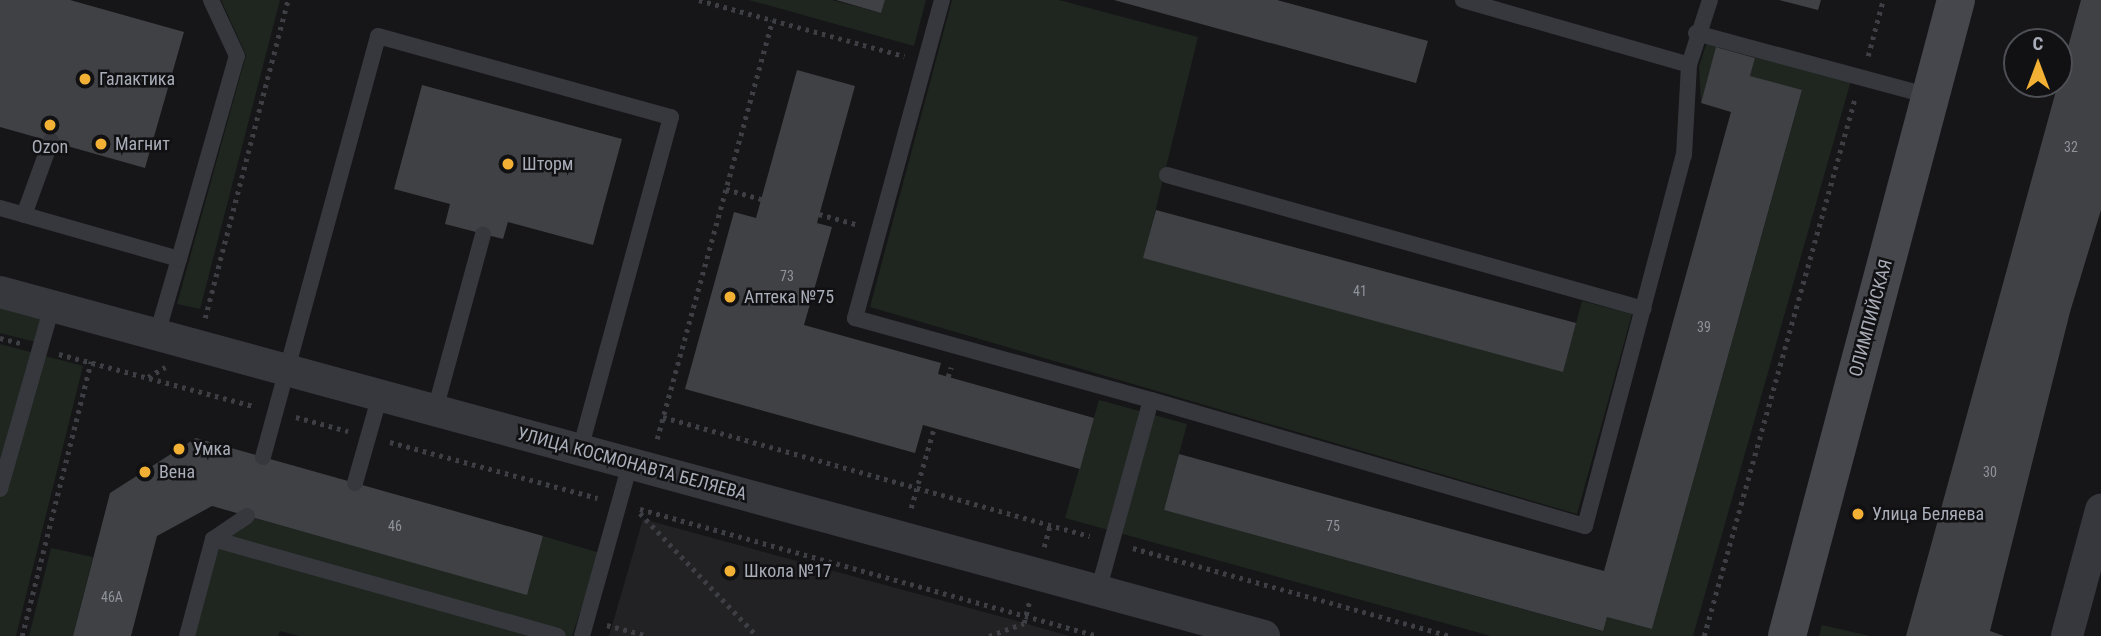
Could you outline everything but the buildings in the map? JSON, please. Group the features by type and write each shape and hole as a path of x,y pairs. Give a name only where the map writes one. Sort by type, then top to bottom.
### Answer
{"main road":[{"name":"ОЛИМПИЙСКАЯ","path":"1787,636 1956,0"}],"street":[{"name":"УЛИЦА КОСМОНАВТА БЕЛЯЕВА","path":"0,292 1098,591 1222,630 1264,636"},
{"path":"2067,636 2101,510"}],"lane":[{"path":"157,334 237,56 211,0"},
{"path":"942,0 855,318 1151,400 1585,526 1684,155 1689,65 1696,33 1710,0"},
{"path":"1463,0 1689,65"},
{"path":"1696,33 1930,96"},
{"path":"263,457 378,36 671,117 580,450"},
{"path":"24,215 51,141"},
{"path":"1167,175 1643,309"},
{"path":"0,208 179,259"},
{"path":"435,410 484,234"},
{"path":"0,489 52,306"},
{"path":"355,483 380,395"},
{"path":"1098,591 1151,400"},
{"path":"582,636 619,504 640,466"},
{"path":"187,636 213,539 247,516"},
{"path":"213,539 558,636"}],"path":[{"path":"148,378 198,346 288,0"},
{"path":"699,0 926,62"},
{"path":"1704,636 1883,0"},
{"path":"634,522 638,509 640,466 663,417 772,21"},
{"path":"726,189 762,199"},
{"path":"819,214 879,231"},
{"path":"0,338 1098,636"},
{"path":"22,636 91,362"},
{"path":"663,417 1450,636"},
{"path":"892,579 934,428"},
{"path":"638,509 757,636"},
{"path":"599,636 607,611"},
{"path":"603,624 648,636"}],"shaded area":[{"path":"221,0 280,0 200,309 177,304 246,55"},
{"path":"749,0 832,0 881,13 885,0 926,0 914,46"},
{"path":"952,0 1059,0 1198,37 1144,257 1563,371 1582,301 1632,314 1577,514 870,307"},
{"path":"1708,39 1852,77 1693,636 1491,636 1065,518 1099,400 1187,424 1164,510 1602,631 1607,617 1652,629 1802,91 1750,76 1755,58 1717,47 1701,103 1699,66"},
{"path":"0,305 41,316 36,342 0,333"},
{"path":"0,344 83,366 16,636 0,636"},
{"path":"247,516 527,594 543,536 600,553 572,636 300,636 280,631 278,636 187,636 213,539"},
{"name":"Школа №17","path":"643,519 1024,623 1069,636 609,636"},
{"path":"51,548 93,557 73,636 29,636"},
{"path":"1822,625 1870,636 1819,636"}],"place":[{"name":"Галактика","path":"85,79"},
{"name":"Ozon","path":"50,125"},
{"name":"Магнит","path":"101,144"},
{"name":"Шторм","path":"508,164"},
{"name":"Аптека №75","path":"730,297"},
{"name":"Умка","path":"179,449"},
{"name":"Вена","path":"145,472"},
{"name":"Улица Беляева","path":"1858,514"},
{"name":"Школа №17","path":"730,571"}]}
